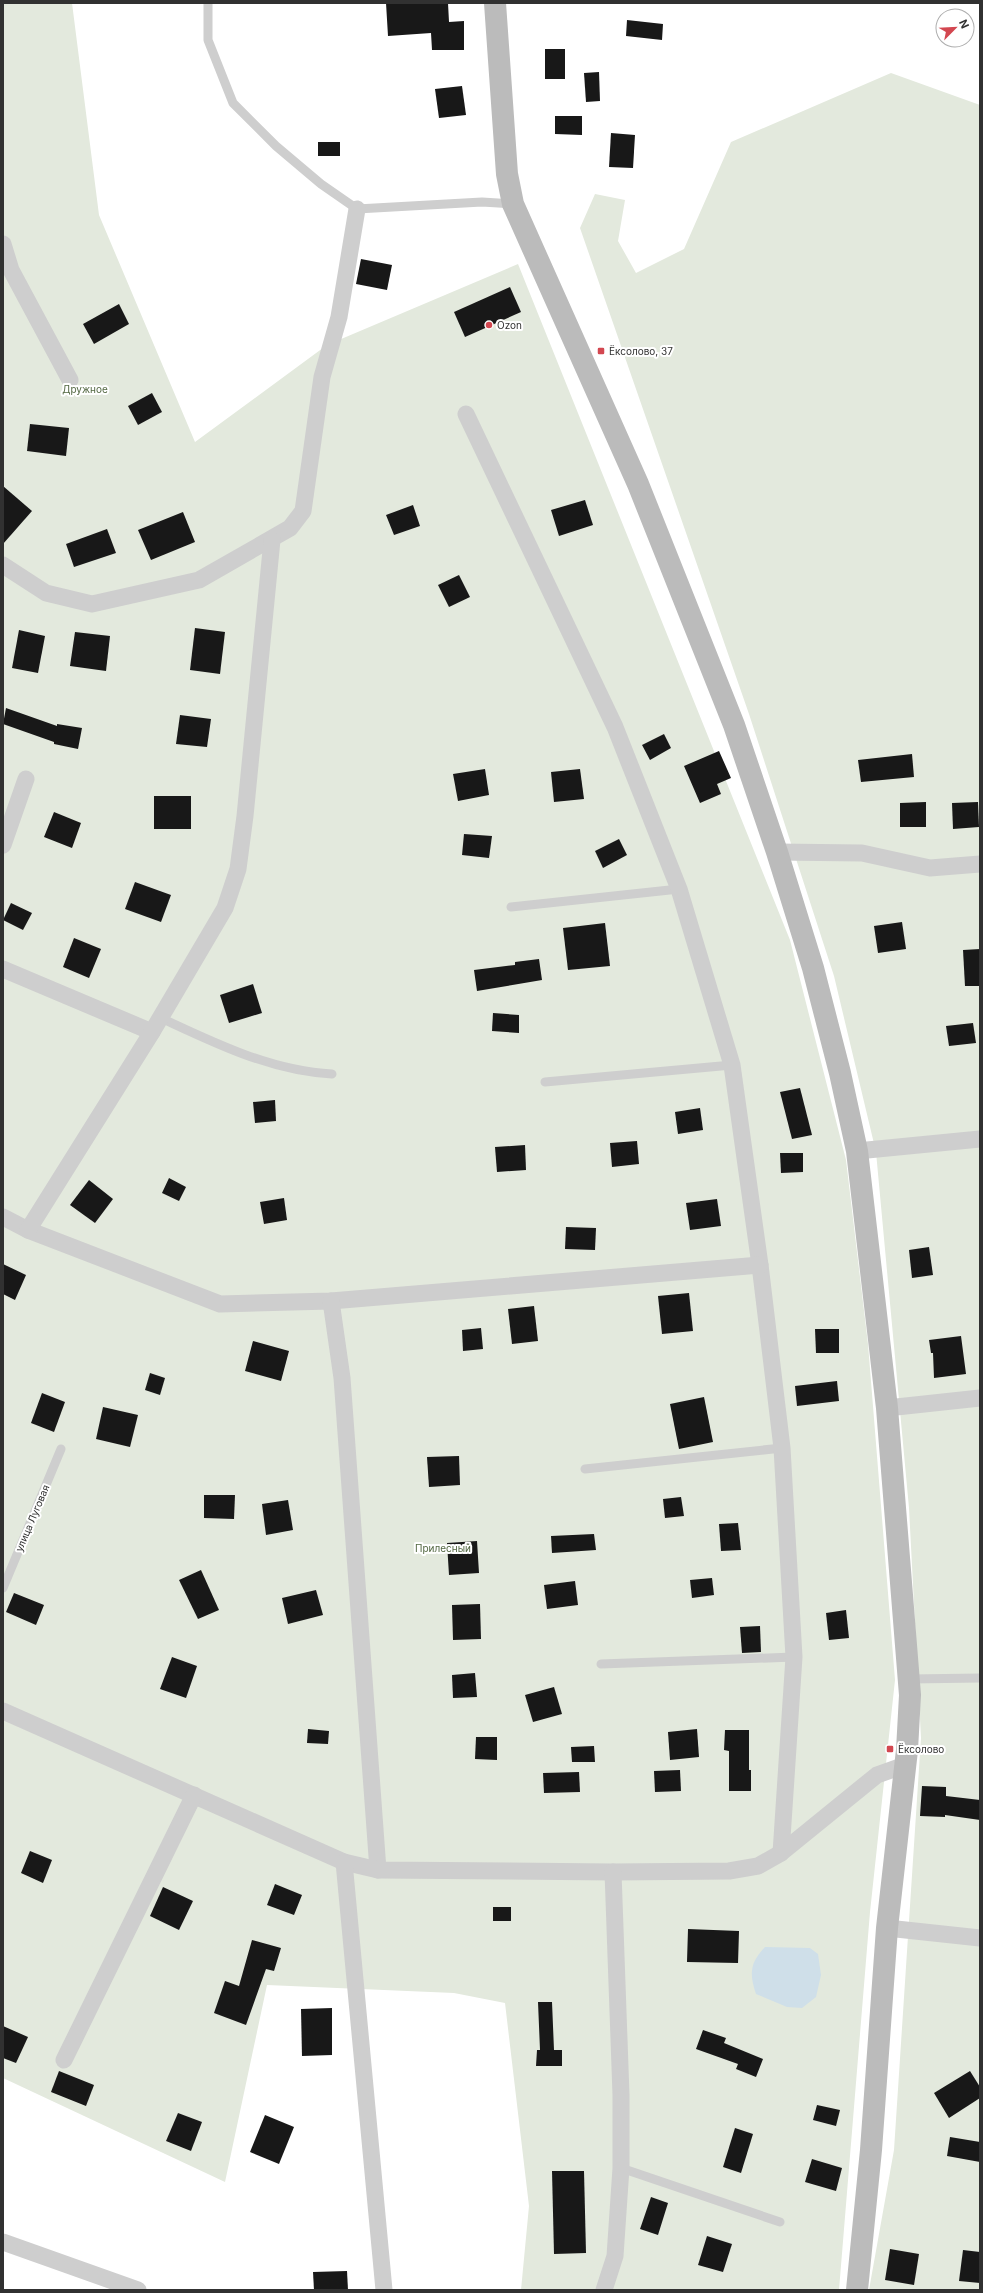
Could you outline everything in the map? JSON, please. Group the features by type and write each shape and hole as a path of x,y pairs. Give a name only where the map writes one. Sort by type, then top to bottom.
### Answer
{"street":[{"path":"495,3 507,174 513,204 638,484 734,725 777,852 813,968 840,1073 857,1152 888,1408 910,1679 905,1765 887,1928 871,2150 857,2290"},
{"path":"3,565 46,593 92,604 199,580 272,540 290,528 303,511 322,377 339,317 357,209"},
{"path":"3,244 11,270 70,380"},
{"path":"466,414 615,727 679,888 732,1065 760,1265 782,1448 794,1657 781,1853"},
{"path":"28,1230 156,1025 225,908 238,868 245,816 272,540"},
{"path":"3,845 26,779"},
{"path":"777,852 862,853 930,868 980,864"},
{"path":"3,969 156,1025"},
{"path":"857,1152 980,1139"},
{"path":"3,1217 28,1230 220,1304 331,1301 760,1265"},
{"path":"331,1301 342,1378 378,1870"},
{"path":"888,1408 980,1398"},
{"path":"3,1711 344,1862 378,1870 613,1872 729,1871 758,1866 781,1853 878,1775 905,1765"},
{"path":"64,2060 194,1795"},
{"path":"344,1862 384,2290"},
{"path":"604,2290 616,2256 621,2168 621,2095 613,1872"},
{"path":"887,1928 980,1938"},
{"path":"3,2242 138,2290"}],"lane":[{"path":"208,3 208,40 233,103 276,146 321,184 357,209 482,202 513,204"},
{"path":"511,907 679,888"},
{"path":"156,1025 239,1054 308,1073 332,1074"},
{"path":"545,1082 732,1065"},
{"path":"585,1469 782,1448"},
{"name":"улица Луговая","path":"3,1588 61,1449"},
{"path":"601,1664 794,1657"},
{"path":"910,1679 980,1678"},
{"path":"621,2168 780,2222"}],"green space":[{"name":"Прилесный","path":"3,3 72,3 99,215 195,442 327,345 518,264 790,940 846,1160 868,1344 895,1680 870,1912 839,2290 521,2290 529,2206 505,2003 454,1993 267,1985 225,2182 3,2078"},
{"path":"891,73 980,105 980,2290 869,2290 894,2150 921,1738 909,1508 876,1152 834,976 749,714 580,228 595,194 625,200 618,241 636,273 684,249 731,142"}],"shaded area":[{"path":"765,1947 810,1948 818,1954 821,1975 816,1997 802,2008 787,2007 756,1994 752,1980 752,1969 756,1958"}],"building":[{"path":"386,3 448,3 449,22 464,21 464,50 432,50 431,33 388,36"},
{"path":"627,20 663,24 662,40 626,36"},
{"path":"545,49 565,49 565,79 545,79"},
{"path":"599,72 600,101 586,102 584,73"},
{"path":"462,86 466,115 439,118 435,89"},
{"path":"555,116 582,116 582,135 555,134"},
{"path":"611,133 635,135 633,168 609,167"},
{"path":"318,142 340,142 340,156 318,156"},
{"path":"361,259 392,265 387,290 356,284"},
{"path":"510,287 521,312 465,337 454,312"},
{"path":"119,304 129,324 94,344 83,324"},
{"path":"152,393 162,412 138,425 128,406"},
{"path":"30,424 69,428 66,456 27,451"},
{"path":"3,486 32,511 3,544"},
{"path":"585,500 593,525 559,536 551,510"},
{"path":"413,505 420,526 394,535 386,515"},
{"path":"183,512 195,542 151,560 138,530"},
{"path":"107,529 116,553 74,567 66,544"},
{"path":"459,575 470,597 449,607 438,585"},
{"path":"195,628 225,632 220,674 190,670"},
{"path":"19,630 45,636 38,673 12,668"},
{"path":"75,632 110,636 106,671 70,666"},
{"path":"6,708 57,726 57,724 82,728 78,749 54,744 54,742 3,724"},
{"path":"180,715 211,719 207,747 176,744"},
{"path":"664,734 671,748 650,760 642,745"},
{"path":"719,751 731,778 717,784 721,794 700,803 684,766"},
{"path":"912,754 914,777 861,782 858,760"},
{"path":"485,769 489,795 458,801 453,774"},
{"path":"580,769 584,799 554,802 551,772"},
{"path":"154,796 191,796 191,829 154,829"},
{"path":"926,802 926,827 900,827 900,803"},
{"path":"978,802 979,827 953,829 952,803"},
{"path":"54,812 81,823 72,848 44,837"},
{"path":"464,834 492,836 489,858 462,855"},
{"path":"619,839 627,855 603,868 595,851"},
{"path":"135,882 171,895 161,922 125,909"},
{"path":"11,903 32,913 23,930 3,920"},
{"path":"902,922 906,949 878,953 874,926"},
{"path":"605,923 610,966 568,970 563,928"},
{"path":"74,938 101,949 89,978 63,967"},
{"path":"980,949 980,986 965,986 963,950"},
{"path":"539,959 542,980 477,991 474,970 515,965 515,962"},
{"path":"253,984 262,1013 229,1023 220,995"},
{"path":"493,1013 519,1015 519,1033 492,1031"},
{"path":"973,1023 976,1043 949,1046 946,1026"},
{"path":"800,1088 812,1135 792,1139 780,1092"},
{"path":"275,1100 276,1121 255,1123 253,1102"},
{"path":"700,1108 703,1130 678,1134 675,1112"},
{"path":"637,1141 639,1164 612,1167 610,1143"},
{"path":"525,1145 526,1170 497,1172 495,1147"},
{"path":"780,1153 803,1153 803,1172 781,1173"},
{"path":"169,1178 186,1187 179,1201 162,1193"},
{"path":"89,1180 113,1199 95,1223 70,1205"},
{"path":"284,1198 287,1220 264,1224 260,1202"},
{"path":"717,1199 721,1226 690,1230 686,1203"},
{"path":"566,1227 596,1228 595,1250 565,1249"},
{"path":"929,1247 933,1275 912,1278 909,1250"},
{"path":"3,1264 26,1275 15,1300 3,1294"},
{"path":"689,1293 693,1331 662,1334 658,1296"},
{"path":"534,1306 538,1341 512,1344 508,1309"},
{"path":"481,1328 483,1349 463,1351 462,1330"},
{"path":"815,1329 839,1329 839,1353 816,1353"},
{"path":"961,1336 966,1374 934,1378 933,1353 931,1353 929,1340"},
{"path":"253,1341 289,1351 281,1381 245,1371"},
{"path":"150,1373 165,1378 160,1395 145,1390"},
{"path":"837,1381 839,1401 797,1406 795,1386"},
{"path":"42,1393 65,1402 54,1432 31,1423"},
{"path":"704,1397 713,1442 679,1449 670,1404"},
{"path":"103,1407 138,1415 130,1447 96,1439"},
{"path":"459,1456 460,1485 429,1487 427,1457"},
{"path":"204,1495 235,1495 234,1519 204,1518"},
{"path":"681,1497 684,1516 665,1518 663,1499"},
{"path":"288,1500 293,1530 266,1535 262,1504"},
{"path":"738,1523 741,1550 721,1551 719,1524"},
{"path":"594,1534 596,1550 552,1553 551,1536"},
{"path":"477,1541 479,1573 449,1575 447,1543"},
{"path":"201,1570 219,1610 198,1619 179,1580"},
{"path":"712,1578 714,1595 692,1598 690,1580"},
{"path":"575,1581 578,1605 547,1609 544,1585"},
{"path":"316,1590 323,1615 288,1624 282,1598"},
{"path":"14,1593 44,1605 36,1625 6,1612"},
{"path":"480,1604 481,1639 453,1640 452,1605"},
{"path":"846,1610 849,1638 829,1640 826,1613"},
{"path":"760,1626 761,1652 742,1653 740,1627"},
{"path":"172,1657 197,1666 186,1698 160,1689"},
{"path":"475,1673 477,1697 453,1698 452,1675"},
{"path":"554,1687 562,1714 533,1722 525,1695"},
{"path":"308,1729 329,1731 328,1744 307,1743"},
{"path":"697,1729 699,1757 670,1760 668,1732"},
{"path":"725,1730 749,1730 749,1770 751,1770 751,1791 729,1791 729,1751 724,1750"},
{"path":"476,1737 497,1737 497,1760 475,1759"},
{"path":"594,1746 595,1762 572,1762 571,1747"},
{"path":"680,1770 681,1791 655,1792 654,1771"},
{"path":"579,1772 580,1792 544,1793 543,1773"},
{"path":"922,1786 946,1787 946,1796 980,1800 980,1820 945,1815 945,1817 920,1816"},
{"path":"30,1851 52,1860 43,1883 21,1873"},
{"path":"275,1884 302,1895 294,1915 267,1905"},
{"path":"163,1887 193,1901 179,1930 150,1916"},
{"path":"493,1907 511,1907 511,1921 493,1921"},
{"path":"688,1929 739,1931 738,1963 687,1962"},
{"path":"252,1940 281,1948 274,1971 266,1969 246,2025 214,2013 225,1981 239,1986"},
{"path":"538,2002 552,2002 554,2050 562,2050 562,2066 536,2066 537,2050 540,2050"},
{"path":"332,2008 332,2055 302,2056 301,2009"},
{"path":"3,2026 28,2037 16,2063 3,2058"},
{"path":"703,2030 726,2038 724,2043 763,2059 756,2077 736,2069 738,2064 696,2049"},
{"path":"59,2071 94,2085 86,2106 51,2092"},
{"path":"970,2071 980,2087 980,2098 949,2118 934,2093"},
{"path":"817,2105 840,2110 836,2126 813,2120"},
{"path":"178,2113 202,2122 191,2151 166,2141"},
{"path":"265,2115 294,2127 279,2164 250,2152"},
{"path":"735,2128 753,2134 741,2173 723,2167"},
{"path":"950,2137 980,2142 980,2162 947,2156"},
{"path":"812,2159 842,2168 836,2191 805,2182"},
{"path":"552,2171 584,2171 586,2253 554,2254"},
{"path":"651,2197 668,2203 658,2235 640,2229"},
{"path":"707,2236 732,2244 723,2272 698,2265"},
{"path":"890,2249 919,2254 914,2285 885,2280"},
{"path":"963,2250 980,2252 980,2283 959,2281"},
{"path":"347,2271 348,2290 314,2290 313,2272"}],"place":[{"name":"Ozon","path":"489,325"},
{"name":"Ёксолово, 37","path":"601,351"},
{"name":"Ёксолово","path":"890,1749"}],"park label":[{"name":"Дружное","path":"85,389"}]}
